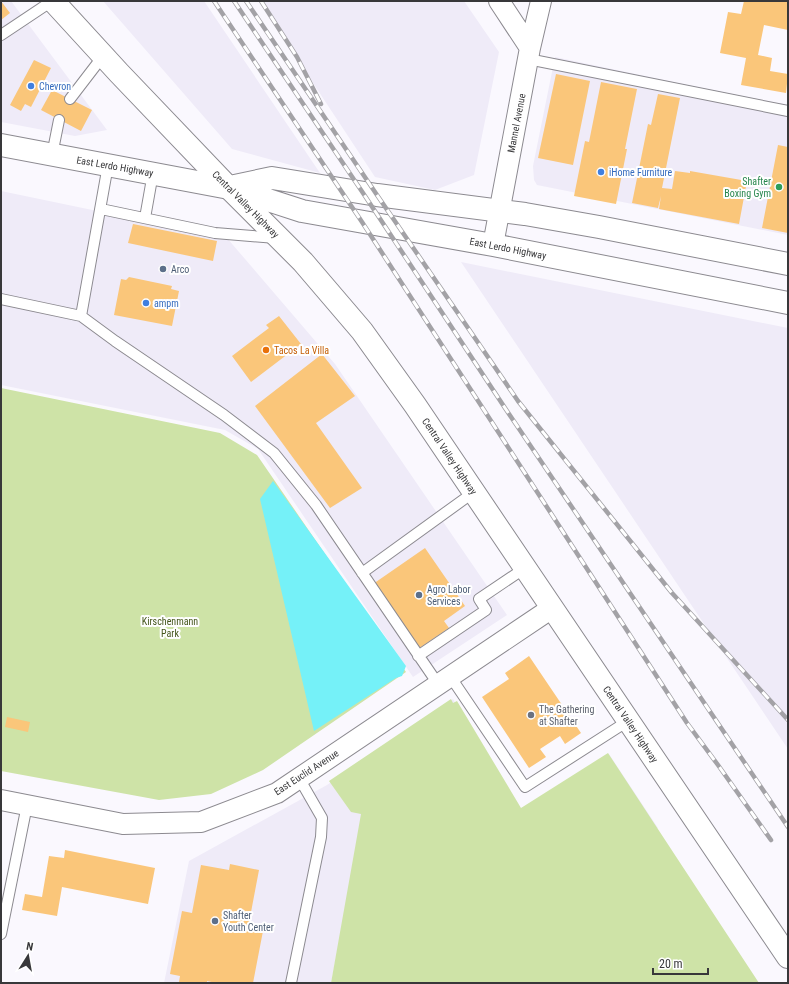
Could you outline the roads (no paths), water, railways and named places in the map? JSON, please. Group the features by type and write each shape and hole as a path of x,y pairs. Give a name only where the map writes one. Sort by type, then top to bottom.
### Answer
{"main road":[{"name":"Central Valley Highway","path":"52,1 229,188 303,262 362,331 415,405 788,957"},
{"name":"East Lerdo Highway","path":"1,145 229,188 302,212 493,245 788,303"},
{"name":"East Lerdo Highway","path":"229,188 272,178 377,195 499,210 599,227 788,264"}],"street":[{"path":"499,1 529,54"},
{"name":"Mannel Avenue","path":"493,245 529,54 541,1"},
{"name":"East Euclid Avenue","path":"1,800 123,824 201,822 277,793 552,608"}],"lane":[{"path":"1,35 52,1"},
{"path":"529,54 788,110"},
{"path":"70,99 103,56"},
{"path":"52,155 60,120"},
{"path":"81,316 108,165"},
{"path":"145,218 153,173"},
{"path":"101,209 215,233 280,238"},
{"path":"1,299 81,316 115,341 224,415 274,453 316,505 418,656 444,680 524,787 628,720"},
{"path":"362,573 474,492"},
{"path":"418,656 486,610 479,599 525,568"},
{"path":"291,983 321,837 322,818 299,778"},
{"path":"1,934 27,805"}],"water":[{"path":"273,481 406,666 402,676 396,678 314,731 260,499"}],"railway":[{"path":"214,1 362,222 687,723 771,840"},
{"path":"234,1 505,408 788,827"},
{"path":"246,1 518,401 672,593 788,720"},
{"path":"261,1 297,57 321,104"}],"place":[{"name":"Chevron","path":"31,86"},
{"name":"iHome Furniture","path":"601,172"},
{"name":"Shafter Boxing Gym","path":"779,187"},
{"name":"Arco","path":"163,269"},
{"name":"ampm","path":"146,303"},
{"name":"Tacos La Villa","path":"266,350"},
{"name":"Agro Labor Services","path":"419,595"},
{"name":"The Gathering at Shafter","path":"531,715"},
{"name":"Shafter Youth Center","path":"215,921"}],"park label":[{"name":"Kirschenmann Park","path":"170,626"}]}
